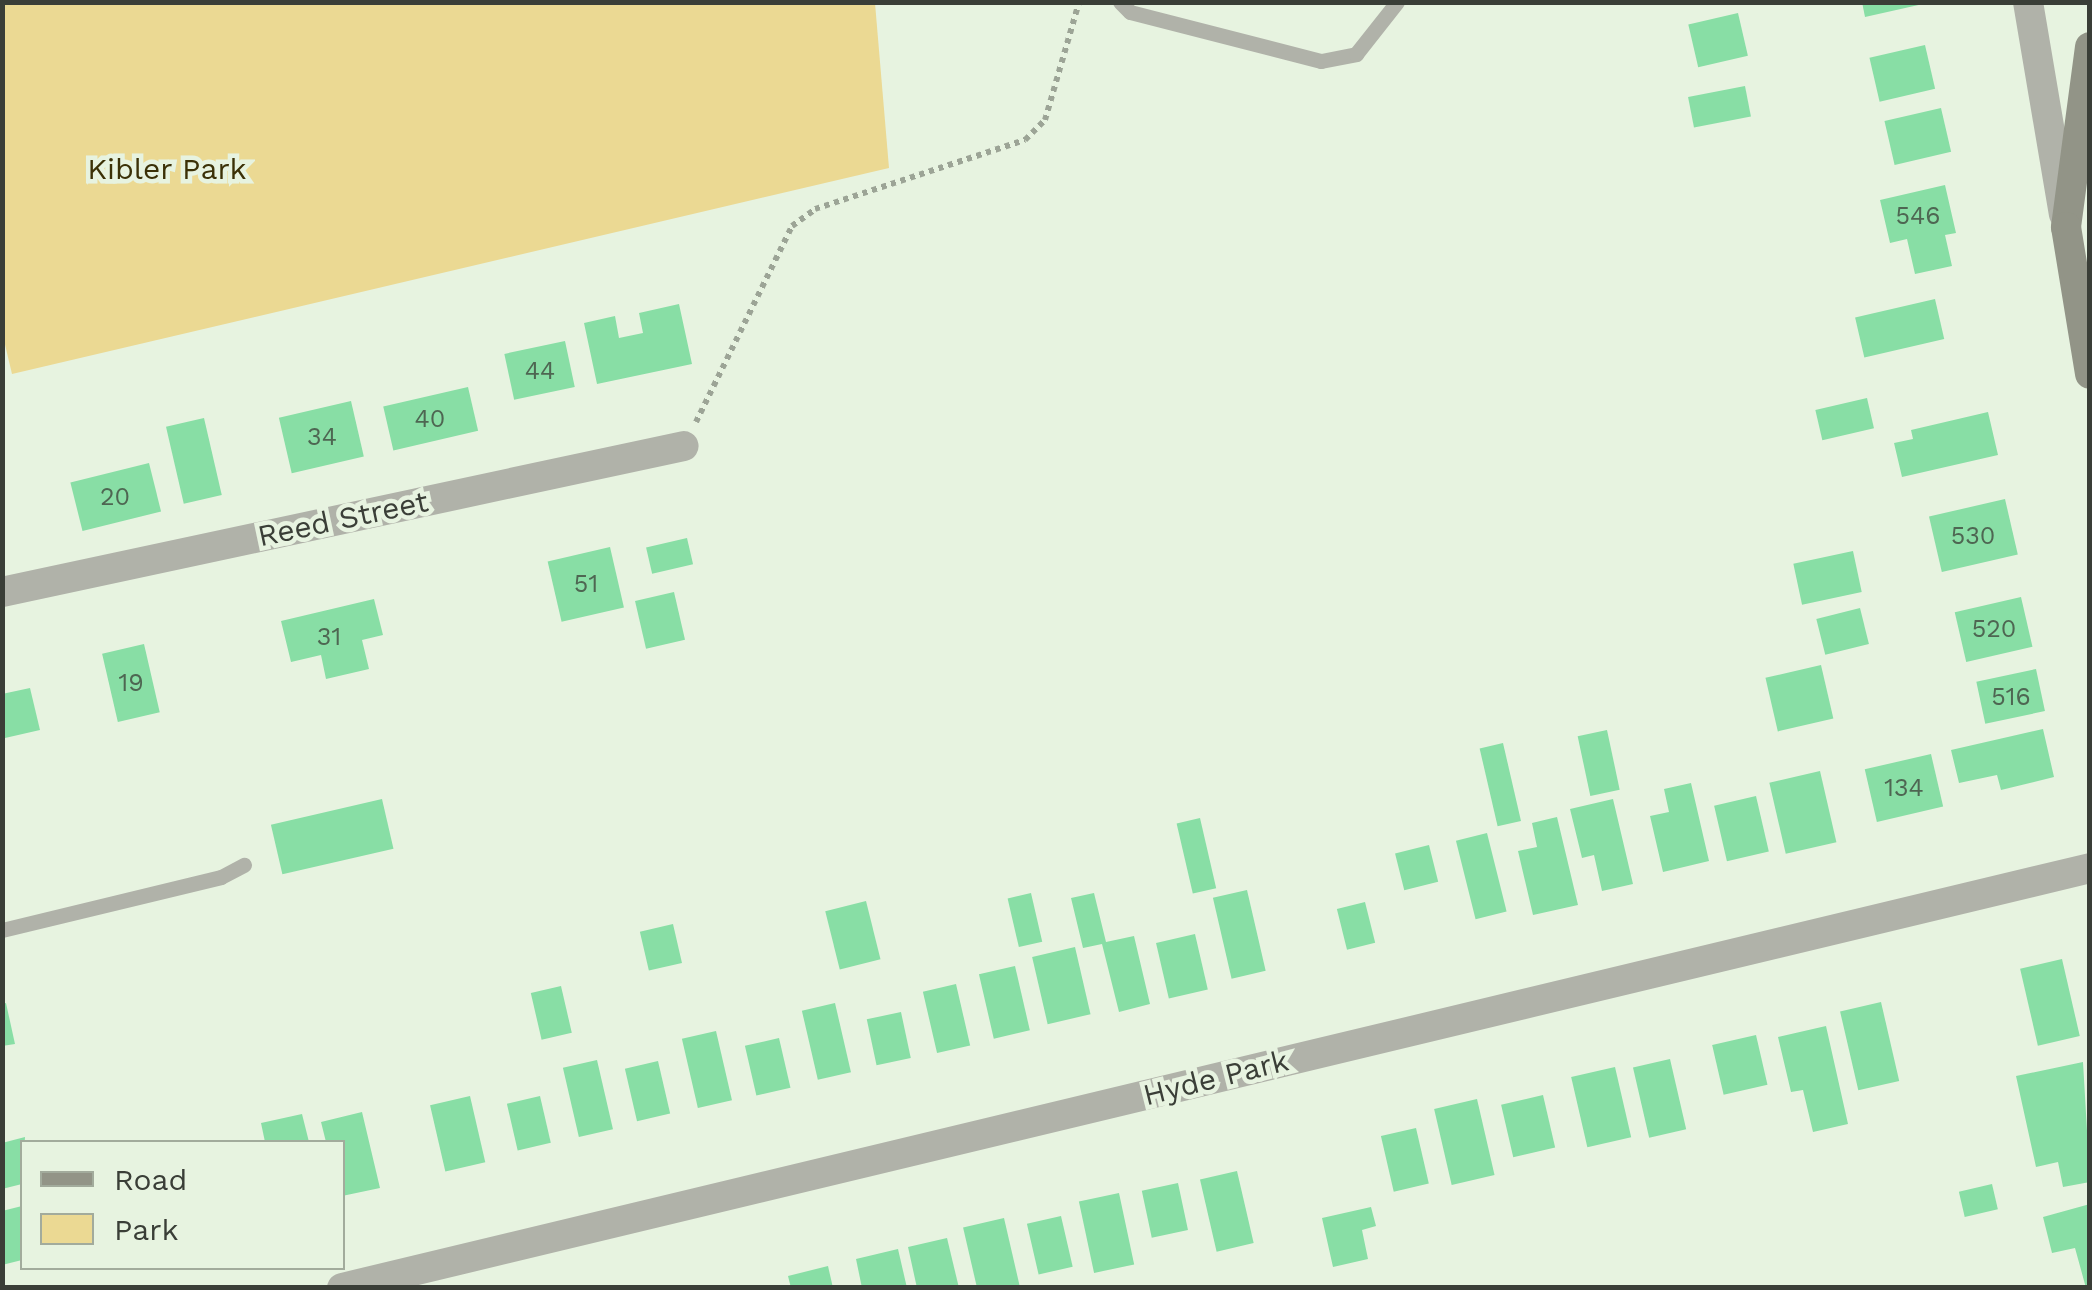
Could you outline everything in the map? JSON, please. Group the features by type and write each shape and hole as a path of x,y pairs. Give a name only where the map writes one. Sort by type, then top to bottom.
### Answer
{"main road":[{"path":"2090,47 2066,227 2090,374"}],"street":[{"path":"2028,2 2066,227"},
{"name":"Reed Street","path":"2,592 684,446"},
{"name":"Hyde Park","path":"342,1288 2090,868"}],"lane":[{"path":"1120,2 1130,12 1321,61 1356,54 1398,2"},
{"path":"2,930 221,878 244,865"}],"path":[{"path":"684,446 792,226 815,209 1025,140 1045,120 1080,2"}],"green space":[{"name":"Kibler Park","path":"2,3 875,3 889,168 12,374 2,332"}],"building":[{"path":"1862,2 1922,2 1923,4 1865,17"},
{"path":"1738,13 1748,56 1698,67 1688,24"},
{"path":"1925,45 1935,89 1880,102 1869,58"},
{"path":"1745,86 1751,116 1694,127 1688,97"},
{"path":"1941,108 1951,152 1895,165 1884,121"},
{"path":"1945,185 1956,233 1945,235 1952,266 1915,274 1907,239 1890,243 1880,200"},
{"path":"1935,299 1944,339 1864,357 1855,317"},
{"path":"679,304 692,364 597,384 584,323 615,316 619,338 643,333 639,313"},
{"path":"565,341 575,387 514,400 504,354"},
{"path":"468,387 478,431 393,450 383,407"},
{"path":"1867,398 1874,428 1822,440 1815,410"},
{"path":"351,401 364,457 292,473 279,418"},
{"path":"1988,412 1998,455 1902,477 1894,443 1913,439 1911,430"},
{"path":"204,418 222,495 184,504 166,427"},
{"path":"149,463 161,512 83,531 70,483"},
{"path":"2005,499 2018,555 1942,572 1929,517"},
{"path":"687,538 693,564 652,574 646,547"},
{"path":"610,547 624,607 562,622 548,561"},
{"path":"1853,551 1862,592 1802,605 1793,564"},
{"path":"674,592 685,640 646,649 635,601"},
{"path":"2021,597 2032,647 1966,662 1955,612"},
{"path":"374,599 383,635 362,640 369,669 326,679 321,655 291,662 281,621"},
{"path":"1860,608 1869,644 1825,655 1816,619"},
{"path":"144,644 160,712 118,722 102,654"},
{"path":"1821,665 1833,719 1778,731 1765,678"},
{"path":"2036,669 2045,711 1985,724 1976,682"},
{"path":"30,688 40,730 5,738 2,694"},
{"path":"2043,729 2054,777 2001,790 1997,775 1959,783 1951,750"},
{"path":"1607,730 1620,790 1590,796 1578,736"},
{"path":"1503,743 1521,821 1498,826 1480,748"},
{"path":"1931,754 1943,807 1877,822 1865,769"},
{"path":"1820,771 1836,842 1786,854 1769,783"},
{"path":"1691,783 1709,861 1663,872 1650,816 1669,812 1664,789"},
{"path":"1756,796 1769,852 1727,861 1714,806"},
{"path":"382,799 393,849 282,874 271,825"},
{"path":"1613,799 1633,884 1602,891 1594,855 1582,858 1570,809"},
{"path":"1557,817 1578,905 1533,915 1518,851 1537,847 1532,823"},
{"path":"1200,818 1216,888 1193,894 1177,823"},
{"path":"1487,833 1507,912 1476,919 1456,841"},
{"path":"1429,845 1438,882 1404,890 1395,853"},
{"path":"1247,890 1266,971 1232,979 1213,898"},
{"path":"1031,893 1042,942 1019,947 1008,898"},
{"path":"1094,893 1106,942 1134,936 1150,1004 1119,1012 1102,944 1083,948 1071,898"},
{"path":"866,901 881,959 840,969 825,911"},
{"path":"1365,902 1375,943 1347,950 1337,909"},
{"path":"673,924 682,963 649,971 640,932"},
{"path":"1195,934 1208,990 1169,999 1156,943"},
{"path":"1075,947 1091,1014 1048,1024 1032,957"},
{"path":"2062,959 2080,1036 2038,1046 2020,969"},
{"path":"1015,966 1030,1030 994,1039 979,974"},
{"path":"956,984 970,1045 937,1053 923,992"},
{"path":"561,986 572,1033 542,1040 531,993"},
{"path":"1881,1002 1899,1081 1858,1090 1840,1011"},
{"path":"6,1003 15,1044 2,1046 2,1004"},
{"path":"835,1003 851,1072 818,1080 802,1011"},
{"path":"901,1012 911,1058 877,1065 867,1019"},
{"path":"1826,1026 1848,1124 1813,1132 1803,1090 1791,1092 1778,1037"},
{"path":"716,1031 732,1100 698,1108 682,1039"},
{"path":"1756,1035 1767,1085 1724,1095 1712,1045"},
{"path":"779,1038 790,1088 756,1096 745,1046"},
{"path":"1670,1059 1686,1129 1649,1138 1633,1068"},
{"path":"597,1060 613,1129 579,1137 563,1068"},
{"path":"658,1061 670,1114 637,1121 625,1069"},
{"path":"2083,1062 2090,1182 2063,1187 2058,1162 2036,1167 2016,1076"},
{"path":"1615,1067 1631,1137 1587,1147 1571,1077"},
{"path":"1543,1095 1555,1148 1513,1157 1501,1105"},
{"path":"470,1096 485,1162 445,1171 430,1105"},
{"path":"540,1096 551,1143 518,1150 507,1104"},
{"path":"1477,1099 1495,1175 1452,1185 1434,1109"},
{"path":"362,1112 380,1188 345,1195 345,1140 326,1140 321,1122"},
{"path":"302,1114 308,1140 265,1140 261,1123"},
{"path":"1416,1128 1429,1184 1394,1192 1381,1136"},
{"path":"25,1137 20,1140 20,1184 2,1189 2,1143"},
{"path":"1237,1171 1254,1243 1217,1252 1200,1180"},
{"path":"1178,1183 1188,1230 1152,1238 1142,1191"},
{"path":"1992,1184 1998,1209 1965,1217 1959,1192"},
{"path":"1119,1193 1134,1264 1094,1273 1079,1202"},
{"path":"2090,1204 2090,1288 2086,1288 2075,1248 2052,1253 2043,1217"},
{"path":"20,1206 20,1260 2,1265 2,1211"},
{"path":"1371,1207 1376,1226 1362,1230 1368,1259 1333,1267 1322,1218"},
{"path":"1061,1216 1073,1267 1039,1275 1027,1224"},
{"path":"1004,1218 1020,1288 977,1288 963,1227"},
{"path":"947,1238 959,1288 917,1288 908,1247"},
{"path":"898,1249 907,1288 862,1288 856,1259"},
{"path":"828,1266 833,1288 791,1288 788,1276"}]}
